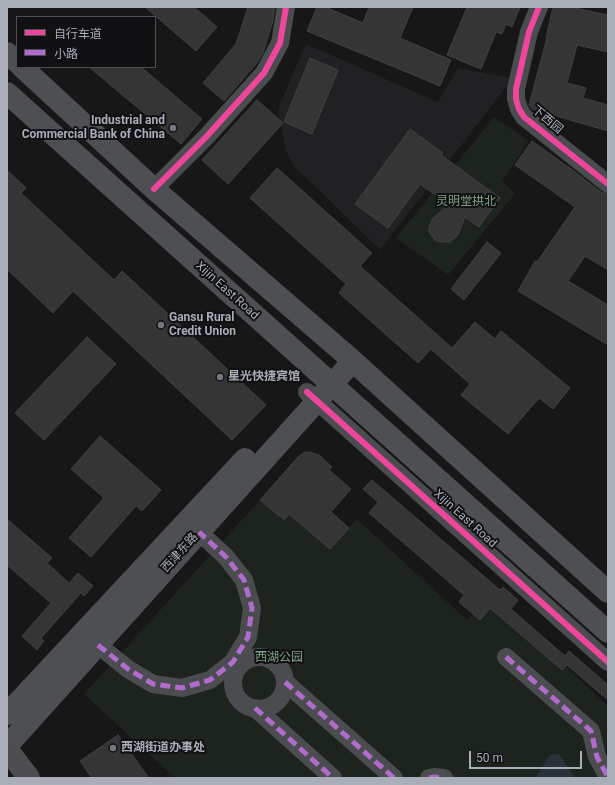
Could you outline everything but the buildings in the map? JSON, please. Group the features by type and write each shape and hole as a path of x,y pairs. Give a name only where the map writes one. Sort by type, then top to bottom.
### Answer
{"highway":[{"path":"7,749 29,778"}],"main road":[{"path":"7,53 16,61"},
{"path":"23,68 154,189 349,357 608,592"},
{"name":"Xijin East Road","path":"7,93 608,632"},
{"name":"西津东路","path":"7,746 199,532 312,397 349,357"},
{"name":"西津东路","path":"9,709 312,397"}],"street":[{"path":"154,189 208,136 264,73 280,43 286,7"},
{"name":"下西园","path":"539,7 529,32 516,89 516,99 519,109 524,117 608,184"},
{"name":"Xijin East Road","path":"312,397 608,662"},
{"path":"98,645 128,669 153,684 182,688 210,680 237,664 248,660 258,657 268,659 277,664 282,672 285,682 284,692 279,700 271,706 261,709 251,707 242,702 236,694 234,684 235,674 237,664 248,637 252,608 244,580 226,557 199,532"},
{"path":"506,657 591,731 597,757 608,777"},
{"path":"285,682 394,778"},
{"path":"255,708 333,778"},
{"path":"429,778 444,778"}],"shaded area":[{"path":"306,44 438,102 458,68 513,78 380,250 294,166 286,151 278,109"},
{"path":"559,754 575,778 535,778 550,755"}],"green space":[{"name":"灵明堂拱北","path":"494,117 529,141 502,181 515,194 448,275 396,238"},
{"name":"西湖公园","path":"260,500 283,520 289,514 330,549 357,519 467,620 492,597 608,706 608,778 175,778 84,694"}],"marked path":[{"path":"98,645 128,669 153,684 182,688 210,680 233,662 248,637 252,608 244,580 226,557 199,532"},
{"path":"506,657 591,731 597,757 608,777"},
{"path":"285,682 394,778"},
{"path":"255,708 333,778"},
{"path":"429,778 444,778"}],"cycle path":[{"path":"154,189 207,136 264,73 280,43 286,7"},
{"path":"539,7 529,32 516,89 516,99 519,109 524,117 608,184"},
{"path":"307,392 608,662"}],"place":[{"name":"Industrial and Commercial Bank of China","path":"173,128"},
{"name":"Gansu Rural Credit Union","path":"161,325"},
{"name":"星光快捷宾馆","path":"220,377"},
{"name":"西湖街道办事处","path":"113,748"}]}
